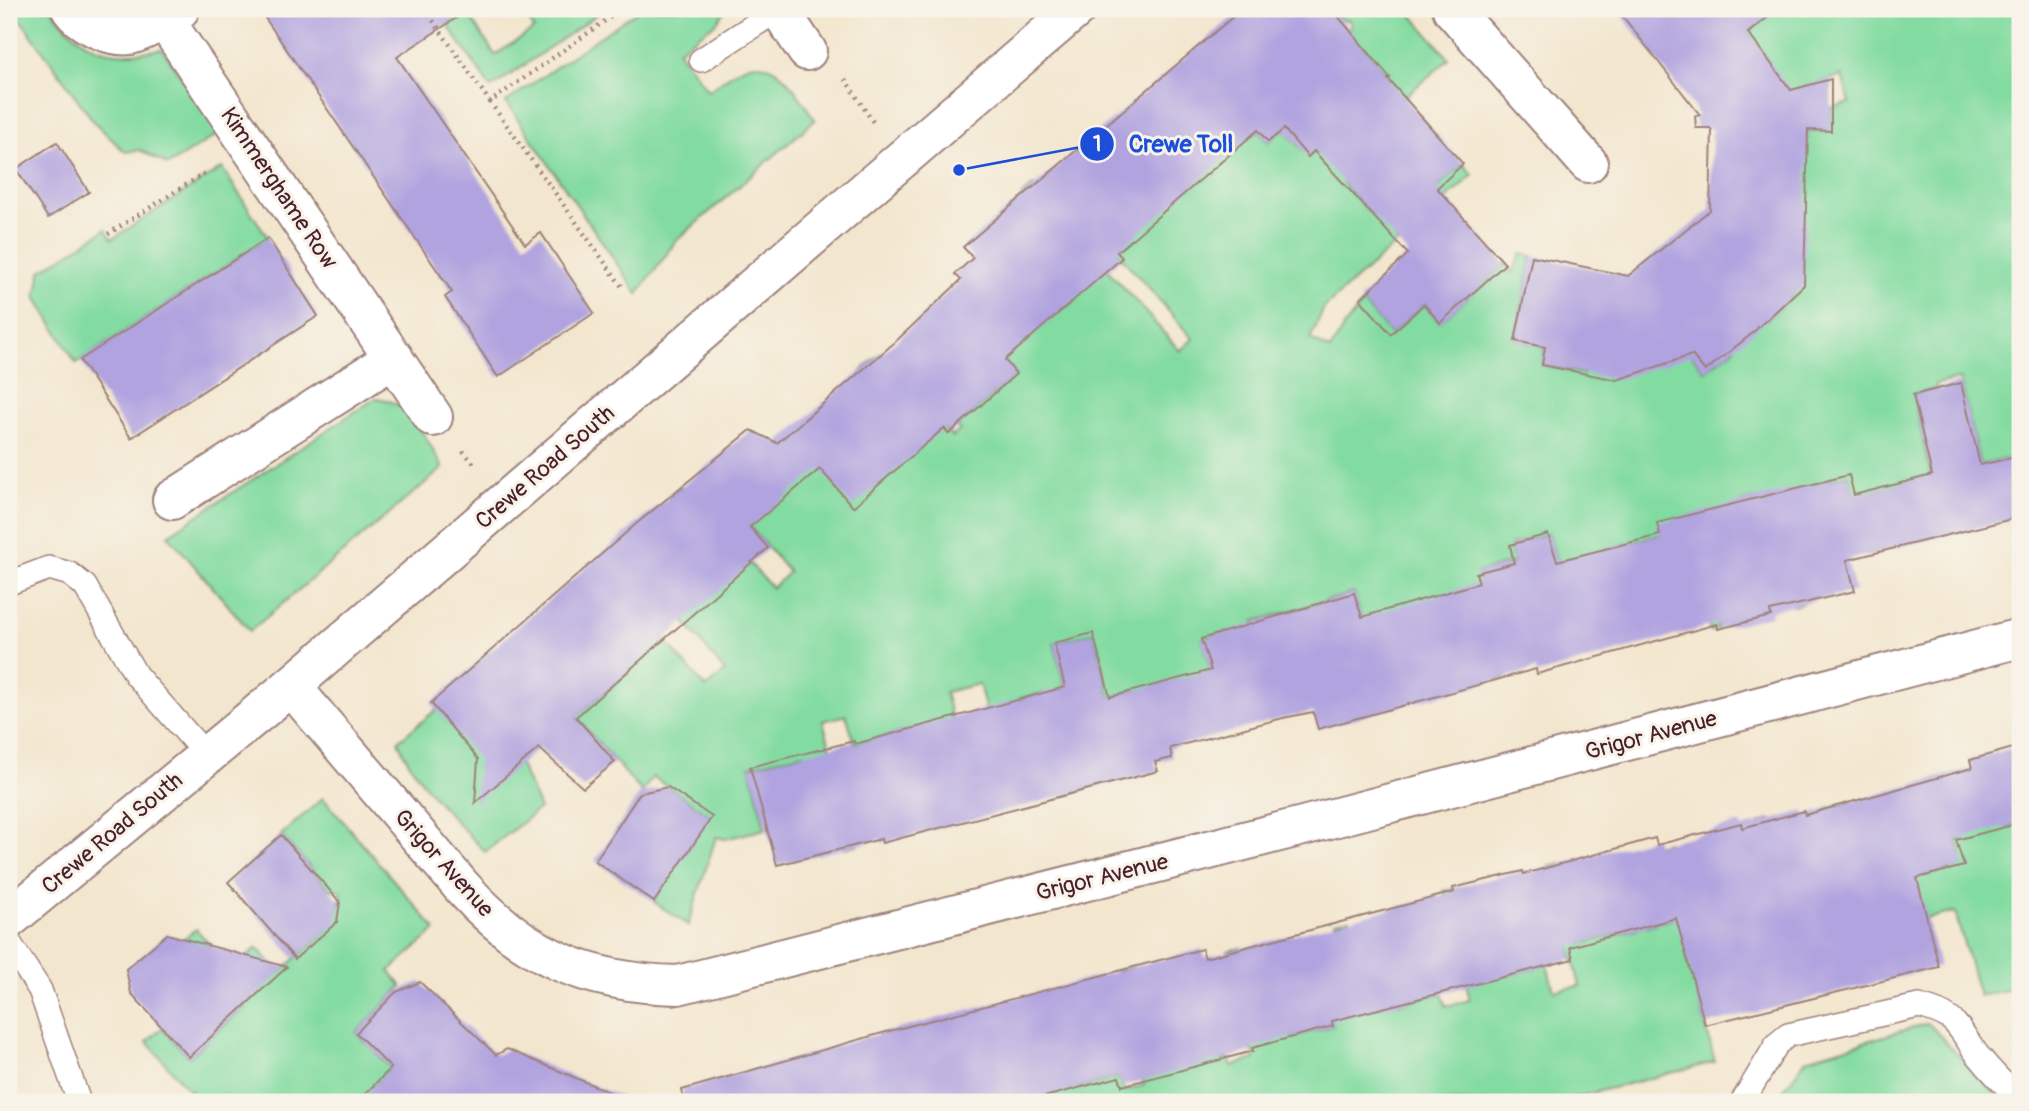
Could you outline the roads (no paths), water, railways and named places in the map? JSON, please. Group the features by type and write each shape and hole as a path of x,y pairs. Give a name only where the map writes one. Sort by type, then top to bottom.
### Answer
{"street":[{"path":"71,9 102,31 129,35 172,14"},
{"path":"779,9 807,51"},
{"name":"Crewe Road South","path":"9,919 290,686 1076,9"},
{"path":"1452,9 1588,163"},
{"name":"Kimmerghame Row","path":"172,14 249,144 433,416"},
{"path":"172,500 394,358"},
{"name":"Grigor Avenue","path":"290,686 462,887 487,915 507,931 550,958 585,972 642,984 678,985 1299,827 2020,638"}],"lane":[{"path":"701,60 779,9"},
{"path":"9,583 49,568 70,574 85,586 136,675 206,755"},
{"path":"9,942 40,990 79,1102"},
{"path":"1742,1102 1777,1044 1788,1035 1919,1006 1938,1011 1965,1031 1992,1072 2020,1098"}],"place":[{"name":"Crewe Toll","path":"959,170"}]}
